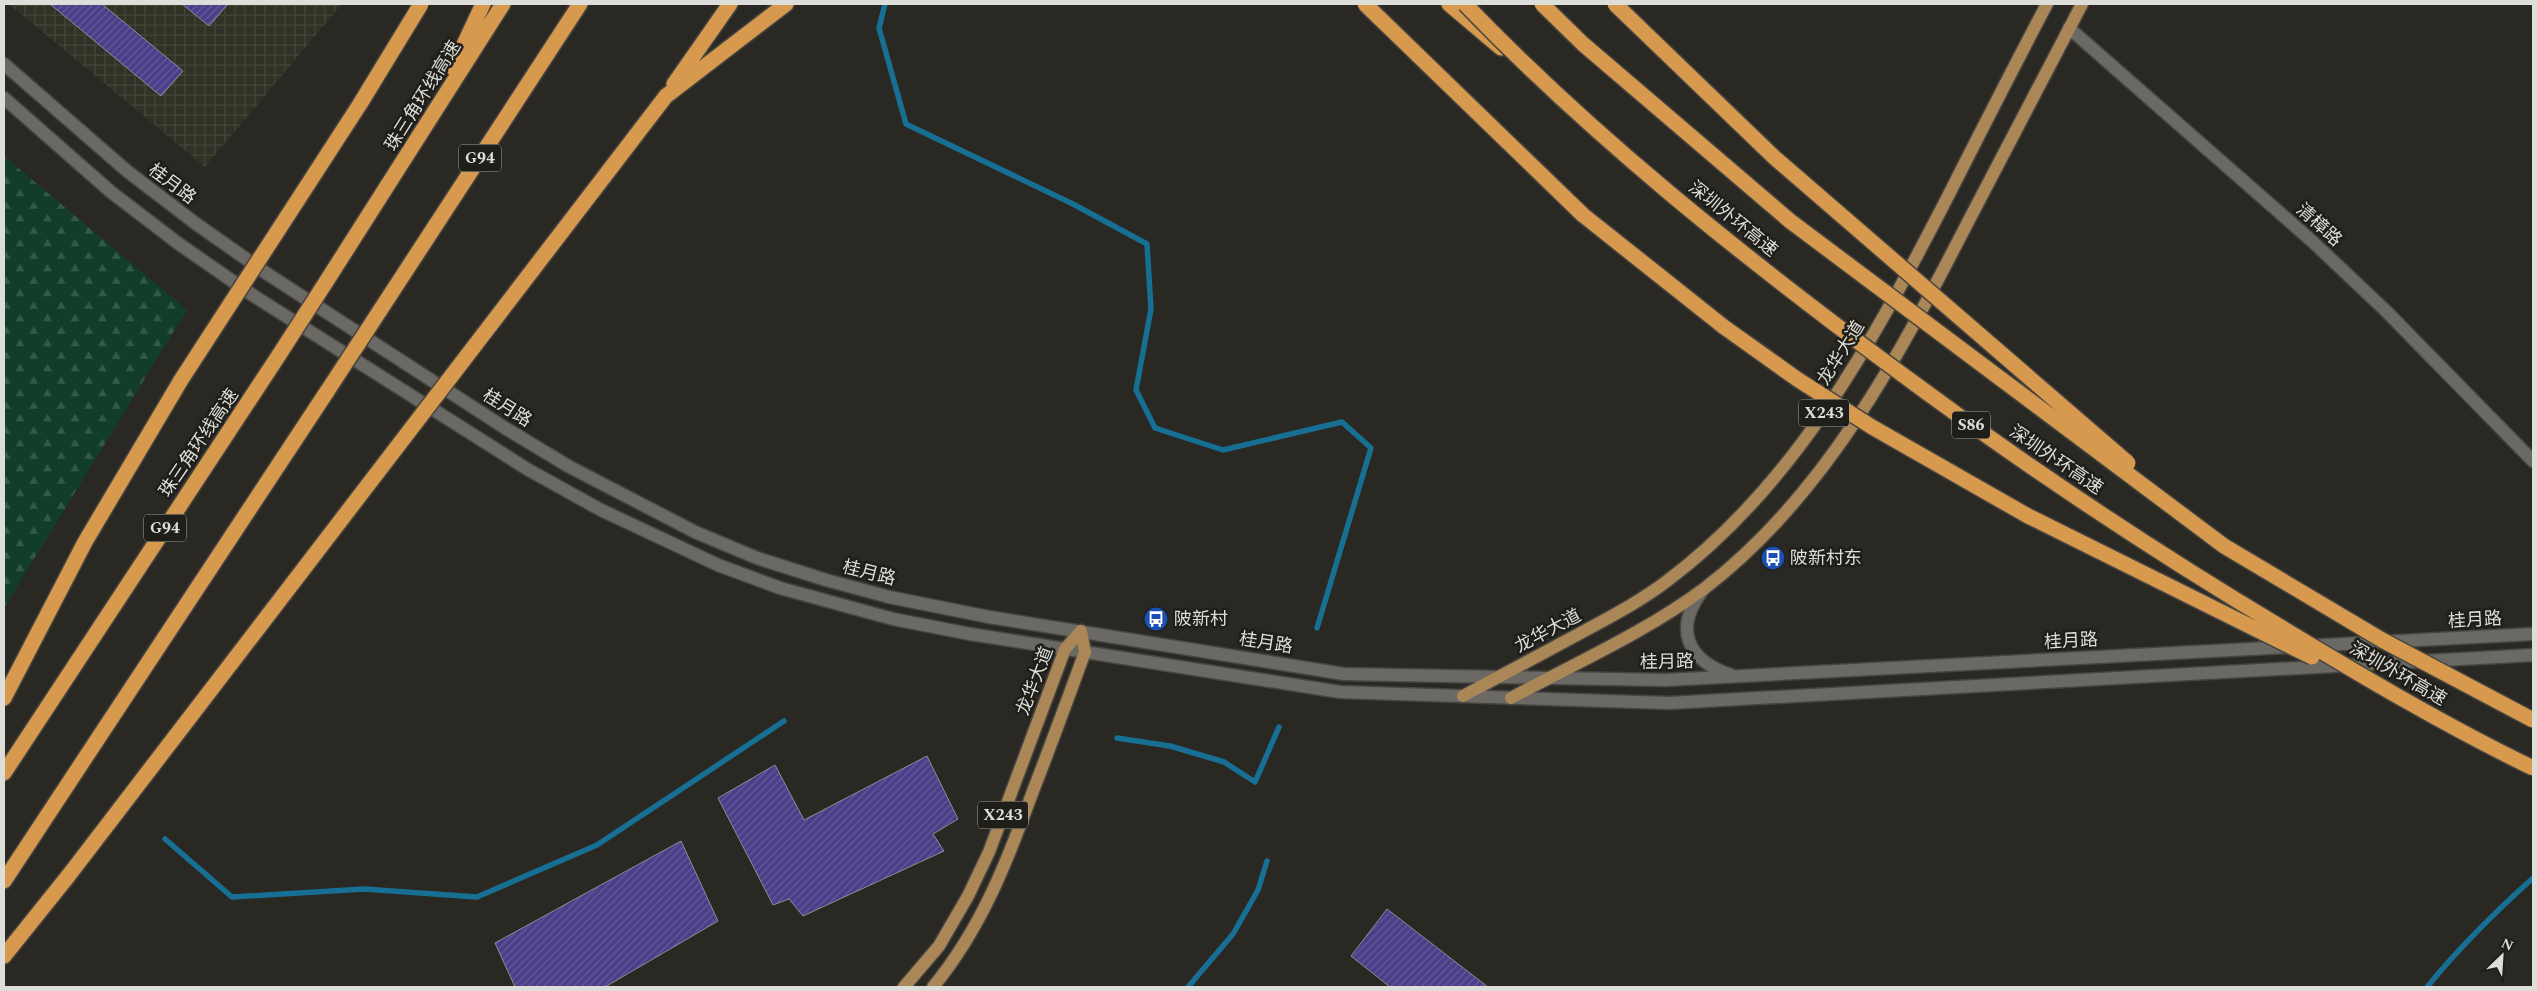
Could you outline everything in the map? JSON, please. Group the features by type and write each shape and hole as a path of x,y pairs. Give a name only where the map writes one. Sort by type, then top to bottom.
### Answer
{"highway":[{"path":"4,698 85,542 180,380 360,104 422,4"},
{"path":"411,151 482,4"},
{"name":"珠三角环线高速","path":"4,772 280,356 503,4"},
{"name":"G94","path":"4,881 580,4"},
{"path":"4,956 69,875 666,96 730,4"},
{"path":"666,96 786,4"},
{"path":"1365,4 1583,216 1716,321 1797,379 1906,448 2028,516 2444,722"},
{"path":"1449,4 1590,124"},
{"name":"深圳外环高速","path":"1465,4 1590,124 1681,202 1840,328 2034,469 2244,605 2444,722 2533,768"},
{"name":"深圳外环高速","path":"1542,4 1598,56 1790,221 2224,546 2382,640 2533,720"},
{"path":"1615,4 1776,158 2224,546"}],"main road":[{"name":"龙华大道","path":"1463,696 1631,606 1667,582 1733,524 1772,482 1809,435 1880,324 2047,4"},
{"name":"X243","path":"1511,698 1666,614 1704,588 1739,559 1782,516 1849,431 1939,279 2082,4"},
{"name":"清樟路","path":"2069,28 2313,242 2386,311 2533,461"},
{"name":"桂月路","path":"4,64 127,171 269,275 505,428 637,504 695,532 757,558 826,580 889,597 945,608 1344,674 1666,680 2533,634"},
{"name":"桂月路","path":"4,98 111,192 179,244 254,296 526,469 601,510 718,565 780,588 835,605 941,628 1340,692 1669,703 2533,655"},
{"path":"1704,588 1689,613 1685,628 1690,645 1703,660 1719,671 1736,677"},
{"name":"龙华大道","path":"904,987 940,946 968,896 989,852 1066,649 1081,631"},
{"path":"1081,631 1085,652"},
{"name":"龙华大道","path":"933,987 956,960 985,911 1009,857 1085,652"}],"shaded area":[{"path":"9,4 342,4 205,167"}],"green space":[{"path":"4,156 187,310 4,608"}],"building":[{"path":"50,4 102,4 183,71 161,96"},
{"path":"182,4 228,4 209,26"},
{"path":"927,756 958,819 933,834 944,851 803,916 789,899 773,905 718,798 775,765 804,820"},
{"path":"681,841 718,921 605,987 515,987 495,943"},
{"path":"1387,909 1488,987 1390,987 1351,956"}],"waterway":[{"path":"885,4 879,28 906,124 1073,204 1147,244 1151,309 1136,390 1155,428 1223,450 1342,422 1371,448 1317,628"},
{"path":"165,839 232,897 364,889 477,897 597,845 784,721"},
{"path":"1117,738 1170,746 1224,762 1255,782 1279,727"},
{"path":"1188,987 1233,934 1258,890 1267,861"},
{"path":"2427,987 2478,931 2533,878"}],"place":[{"name":"陂新村东","path":"1773,558"},
{"name":"陂新村","path":"1156,619"}]}
